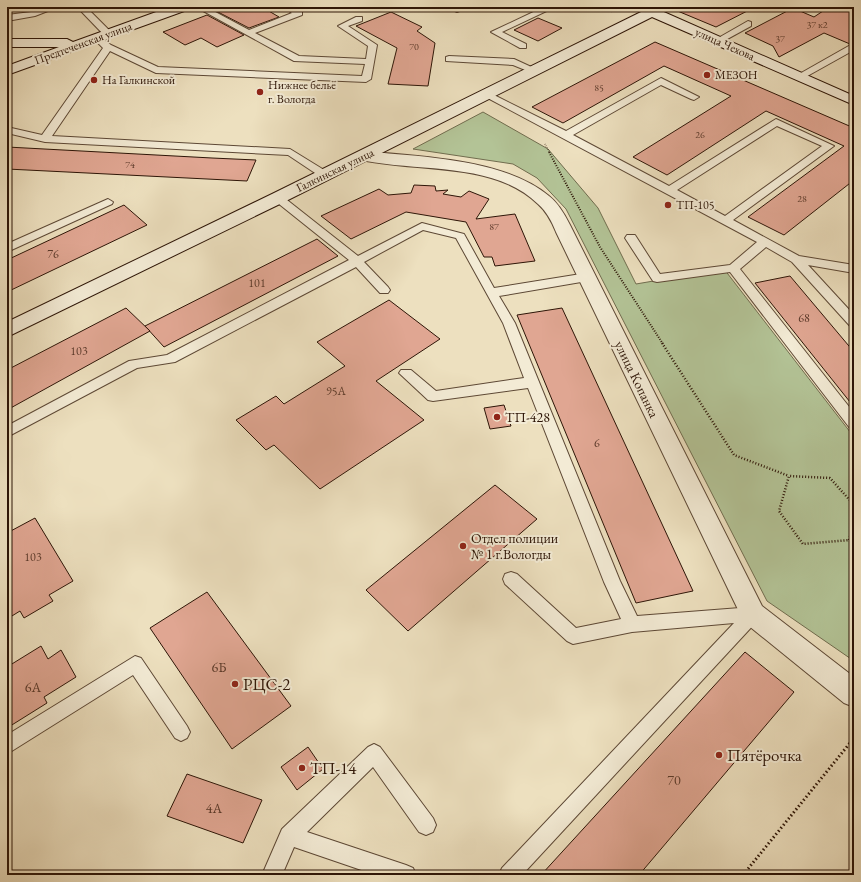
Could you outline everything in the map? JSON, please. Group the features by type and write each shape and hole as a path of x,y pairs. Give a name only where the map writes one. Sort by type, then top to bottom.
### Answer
{"street":[{"name":"Предтеченская улица","path":"7,71 83,43 104,40 182,7"},
{"name":"улица Чехова","path":"651,9 717,41 854,101"},
{"name":"Галкинская улица","path":"7,330 487,95 651,9"},
{"path":"7,43 83,43"},
{"name":"улица Копанка","path":"363,156 461,168 495,175 513,180 530,189 544,200 555,213 753,614 854,694"}],"lane":[{"path":"7,18 32,14 54,7"},
{"path":"81,7 104,40 156,70 366,79 373,45 342,26 359,19"},
{"path":"200,7 297,59 370,62"},
{"path":"248,33 299,14 287,7"},
{"path":"451,7 457,10 465,7"},
{"path":"522,46 495,32 552,7"},
{"path":"717,41 748,24"},
{"path":"45,139 104,40"},
{"path":"799,77 854,46"},
{"path":"449,59 514,62 535,71"},
{"path":"566,135 661,81 694,97"},
{"path":"487,95 566,135 796,259 854,270"},
{"path":"669,191 776,122 829,146 725,221"},
{"path":"7,130 45,139 290,152 325,175"},
{"path":"278,198 357,261 384,290"},
{"path":"7,248 108,202"},
{"path":"7,432 134,364 170,359 422,226 460,236 509,323 612,582 632,624"},
{"path":"631,238 657,278 733,268 765,242"},
{"path":"796,259 854,323"},
{"path":"733,268 854,422"},
{"path":"491,293 587,277"},
{"path":"406,373 433,396 533,382"},
{"path":"512,579 573,636 632,624 753,614"},
{"path":"509,875 753,614"},
{"path":"7,745 136,664 181,732"},
{"path":"272,875 289,836 374,753 426,825"},
{"path":"289,836 406,875"}],"path":[{"path":"543,141 600,247 734,455 790,476 830,478 854,505"},
{"path":"790,476 779,511 803,544 849,540 854,543"},
{"path":"849,540 854,523"},
{"path":"743,875 854,738"}],"green space":[{"path":"483,112 548,149 598,208 636,284 724,269 854,437 854,661 767,601 566,209 537,178 513,164 413,149"}],"building":[{"path":"225,7 262,7 279,17 249,28 216,11"},
{"path":"668,7 755,7 716,27"},
{"path":"829,7 854,7 854,42 850,44 824,33 779,57 773,46 745,33 793,8 814,17"},
{"path":"391,12 422,27 417,31 435,43 428,86 388,84 397,48 356,26"},
{"path":"207,15 244,35 217,47 201,38 185,45 163,32"},
{"path":"538,18 562,28 538,41 514,30"},
{"path":"655,42 854,128 854,180 784,235 748,217 844,146 766,111 667,175 633,157 731,96 664,66 563,123 532,107"},
{"path":"7,147 256,160 247,181 7,169"},
{"path":"414,185 435,186 436,191 448,190 443,194 461,197 469,191 489,199 476,219 515,214 535,261 495,266 492,257 484,257 466,222 406,212 351,239 321,216 379,189 388,195 411,193"},
{"path":"124,205 147,225 7,292 7,260"},
{"path":"317,239 338,256 164,347 145,326"},
{"path":"790,276 854,352 854,407 755,283"},
{"path":"389,300 440,339 376,381 424,420 320,489 274,445 266,450 236,420 276,396 284,404 345,366 317,342"},
{"path":"126,308 150,331 7,410 7,370"},
{"path":"562,308 693,591 636,603 517,315"},
{"name":"ТП-428","path":"504,405 511,426 490,429 484,408"},
{"name":"Отдел полиции № 1 г.Вологды","path":"495,485 537,519 408,631 366,590"},
{"path":"35,518 73,581 49,595 53,601 24,618 20,611 7,619 7,533"},
{"path":"207,592 291,706 232,749 150,628"},
{"path":"41,646 48,659 61,650 76,677 44,697 47,703 7,728 7,667"},
{"path":"745,652 794,692 639,875 541,875"},
{"name":"ТП-14","path":"308,747 323,769 297,790 281,767"},
{"path":"187,774 262,800 243,843 167,816"}],"place":[{"name":"МЕЗОН","path":"707,75"},
{"name":"На Галкинской","path":"94,80"},
{"name":"Нижнее бельё г. Вологда","path":"260,92"},
{"name":"ТП-105","path":"668,205"},
{"name":"ТП-428","path":"497,417"},
{"name":"Отдел полиции № 1 г.Вологды","path":"463,546"},
{"name":"РЦС-2","path":"235,684"},
{"name":"Пятёрочка","path":"719,755"},
{"name":"ТП-14","path":"302,768"}]}
